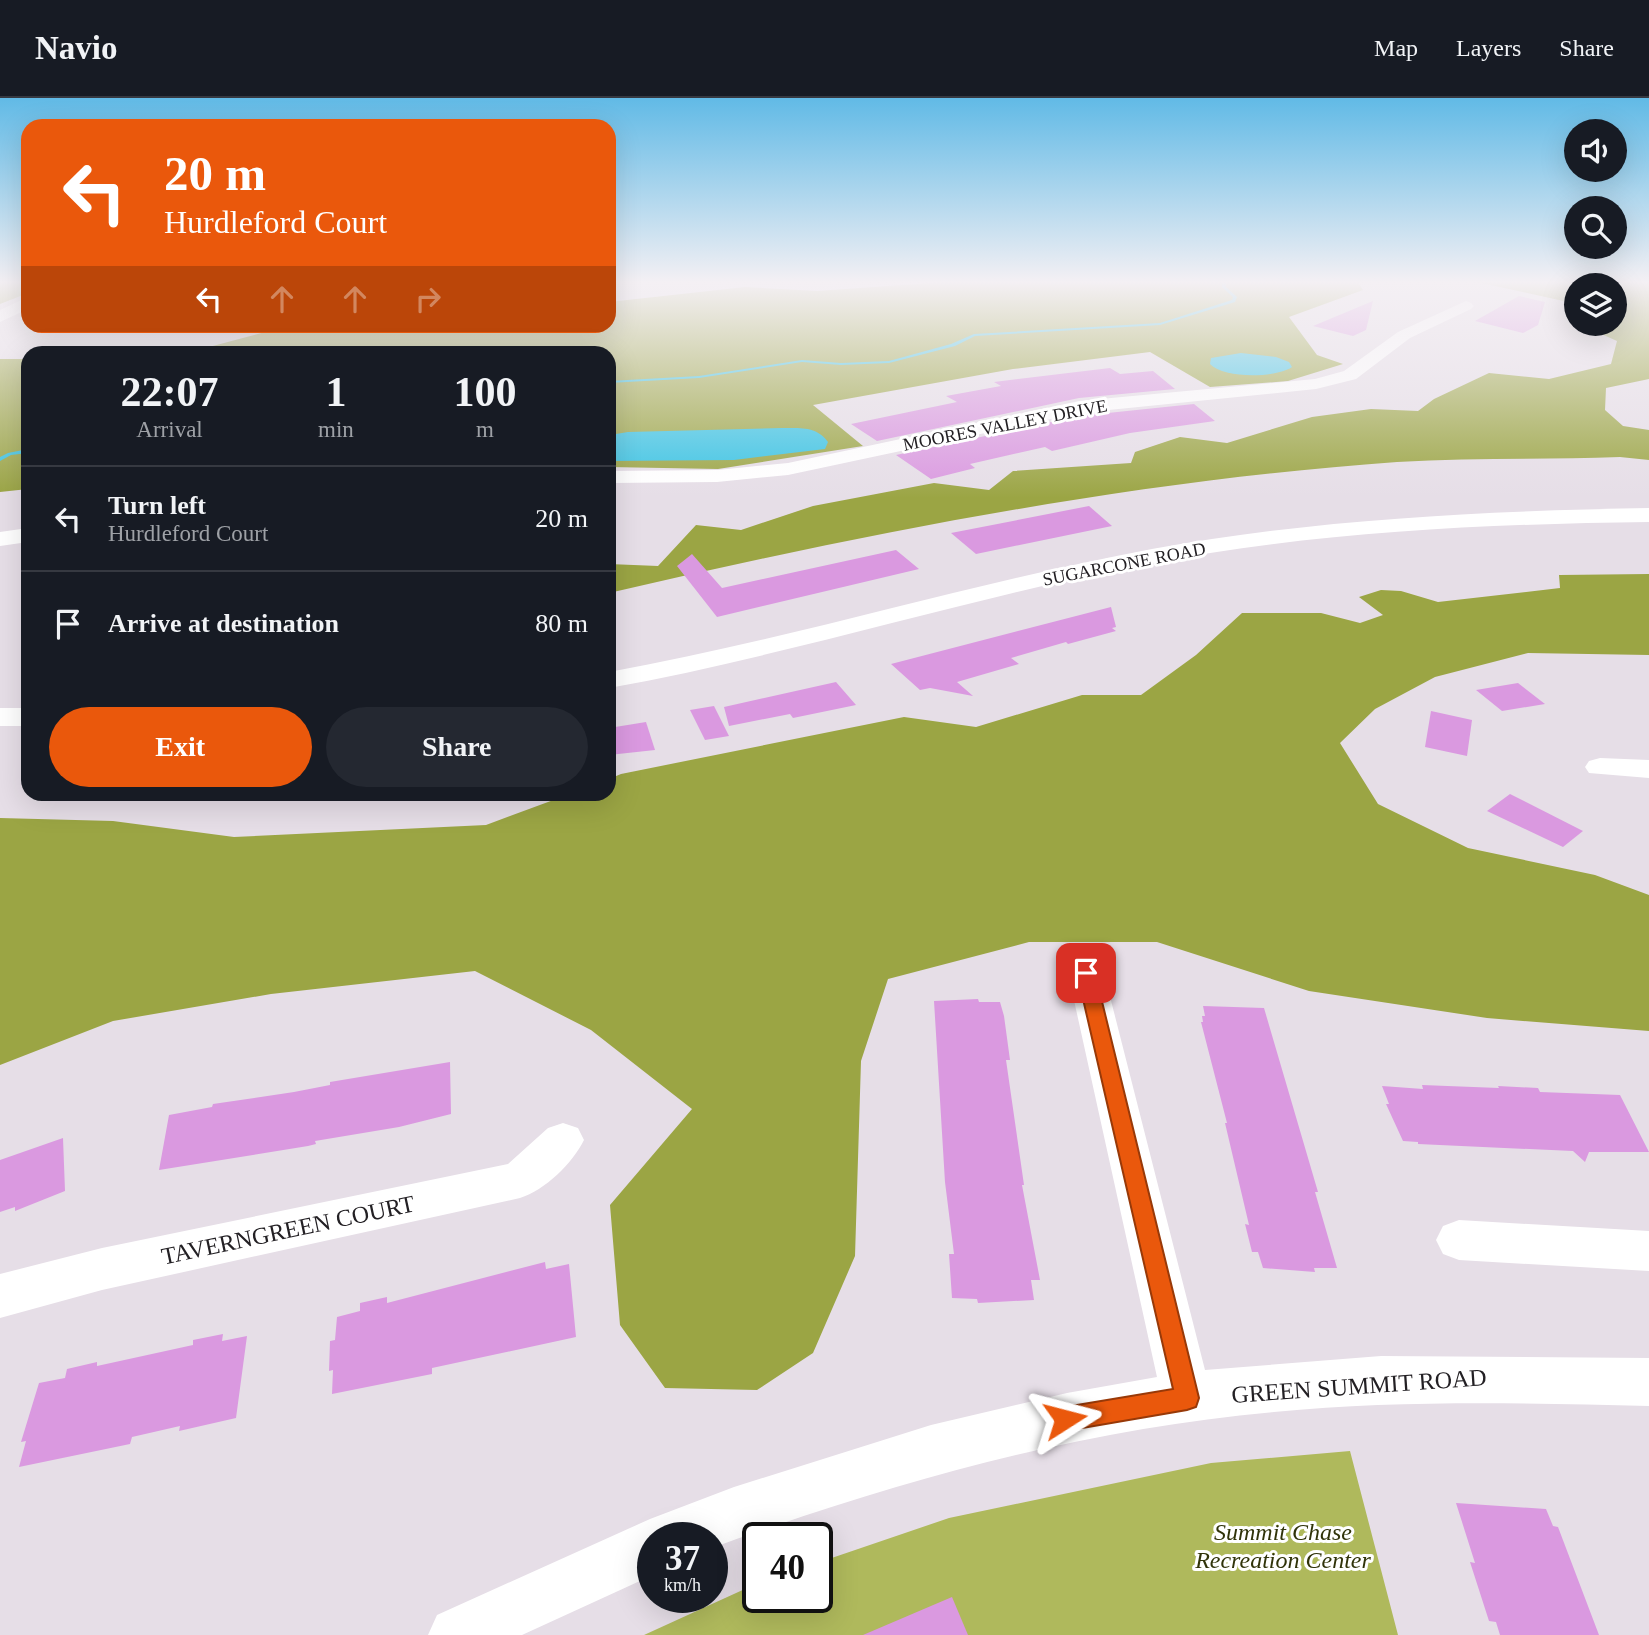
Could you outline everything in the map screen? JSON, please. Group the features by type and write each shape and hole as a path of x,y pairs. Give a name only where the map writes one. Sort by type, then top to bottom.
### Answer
{"street":[{"name":"MOORES VALLEY DRIVE","path":"616,477 717,476 788,469 1079,407 1316,384 1350,375 1379,354"},
{"name":"SUGARCONE ROAD","path":"616,679 739,656 1053,577 1220,545 1297,534 1466,520 1649,515"},
{"path":"0,539 21,536"},
{"path":"0,717 21,717"},
{"path":"1601,767 1649,769"},
{"path":"1086,973 1187,1398"},
{"name":"TAVERNGREEN COURT","path":"0,1296 102,1269 520,1180 563,1140"},
{"path":"1459,1240 1649,1251"},
{"name":"GREEN SUMMIT ROAD","path":"716,1522 885,1464 1040,1423 1187,1398 1340,1382 1508,1377 1649,1382"},
{"path":"457,1635 637,1552"}],"green space":[{"path":"616,354 1136,354 1013,369 813,405 863,446 718,469 616,467"},
{"path":"1153,354 1316,354 1343,364 1288,381 1210,387"},
{"path":"1614,354 1649,354 1649,379 1606,388 1605,410 1623,426 1649,430 1649,460 1620,457 1425,460 1198,482 902,530 616,591 616,564 658,566 696,525 741,530 813,506 934,483 989,490 1013,471 1131,463 1135,452 1180,437 1227,443 1312,417 1371,409 1418,411 1434,399 1489,373 1549,379 1611,364"},
{"path":"0,359 21,359 21,490 0,492"},
{"path":"1649,574 1649,655 1528,653 1435,677 1375,709 1340,743 1378,804 1468,848 1595,875 1649,895 1649,1031 1487,1018 1309,991 1157,942 1029,942 888,979 861,1061 855,1256 813,1353 757,1390 665,1388 620,1325 610,1205 692,1109 591,1030 475,971 271,994 113,1021 0,1065 0,818 113,821 234,837 486,825 551,801 616,801 616,776 621,774 904,717 976,727 1082,695 1141,695 1196,655 1242,613 1321,613 1360,623 1383,615 1359,597 1381,590 1401,591 1438,602 1560,588 1559,575"},
{"name":"Summit Chase Recreation Center","path":"1350,1451 1398,1635 644,1635 692,1613 728,1613 728,1597 742,1590 742,1613 833,1613 833,1558 949,1518 1211,1463"}],"water":[{"path":"1247,354 1276,357 1289,362 1292,367 1263,375 1238,374 1217,369 1210,364 1211,358"},
{"path":"802,428 819,433 828,442 825,449 734,460 616,461 616,434"}],"building":[{"path":"1110,368 1120,374 1153,371 1175,389 1079,398 877,441 851,424 957,402 946,396 1001,386 994,382"},
{"path":"1194,404 1215,421 1130,433 1052,451 1045,447 970,464 975,468 931,479 896,455 1079,416"},
{"path":"1089,506 1112,526 976,554 951,533"},
{"path":"896,550 919,569 717,617 677,566 692,554 722,588"},
{"path":"1111,607 1116,627 1112,628 1116,631 1011,658 1019,664 957,682 973,696 930,688 920,690 891,664"},
{"path":"836,682 856,705 793,718 790,714 729,726 724,707"},
{"path":"1518,683 1545,704 1502,711 1476,690"},
{"path":"714,706 729,736 705,740 690,710"},
{"path":"1431,711 1472,720 1467,756 1425,747"},
{"path":"646,722 655,750 616,754 616,727"},
{"path":"1510,794 1583,831 1563,847 1487,811"},
{"path":"978,999 979,1002 1000,1002 1004,1016 1010,1060 1006,1060 1022,1185 1040,1280 1031,1280 1034,1300 978,1303 977,1299 952,1298 949,1254 954,1254 945,1182 934,1001"},
{"path":"1203,1006 1264,1008 1318,1192 1315,1192 1337,1268 1314,1268 1315,1272 1263,1268 1258,1252 1252,1252 1245,1224 1249,1225 1227,1123 1201,1022 1202,1016 1205,1016"},
{"path":"450,1062 451,1114 399,1127 315,1141 316,1144 308,1146 159,1170 169,1115 212,1107 213,1104 294,1092 330,1085 330,1082"},
{"path":"1422,1085 1538,1088 1540,1092 1620,1095 1649,1152 1589,1152 1585,1162 1573,1151 1418,1144 1403,1141 1386,1104 1389,1104 1382,1086 1423,1089"},
{"path":"63,1138 65,1191 15,1211 15,1207 0,1212 0,1160"},
{"path":"545,1262 546,1269 569,1264 576,1337 432,1368 432,1374 332,1394 333,1370 329,1371 330,1341 335,1340 337,1317 360,1311 360,1303 387,1297 387,1303"},
{"path":"223,1334 222,1341 247,1336 236,1418 179,1431 180,1426 132,1437 130,1444 19,1467 26,1441 21,1442 39,1383 65,1378 67,1369 97,1362 97,1366 193,1345 193,1340"},
{"path":"1456,1503 1546,1509 1553,1526 1558,1527 1599,1635 1500,1635 1496,1622 1489,1621 1470,1562 1475,1563"},
{"path":"952,1597 968,1635 863,1635"}],"waterway":[{"path":"616,382 699,377 802,361 841,364 889,362 920,354"},
{"path":"0,459 21,452"}],"route":[{"path":"1065,1419 1187,1398 1086,973"}]}
